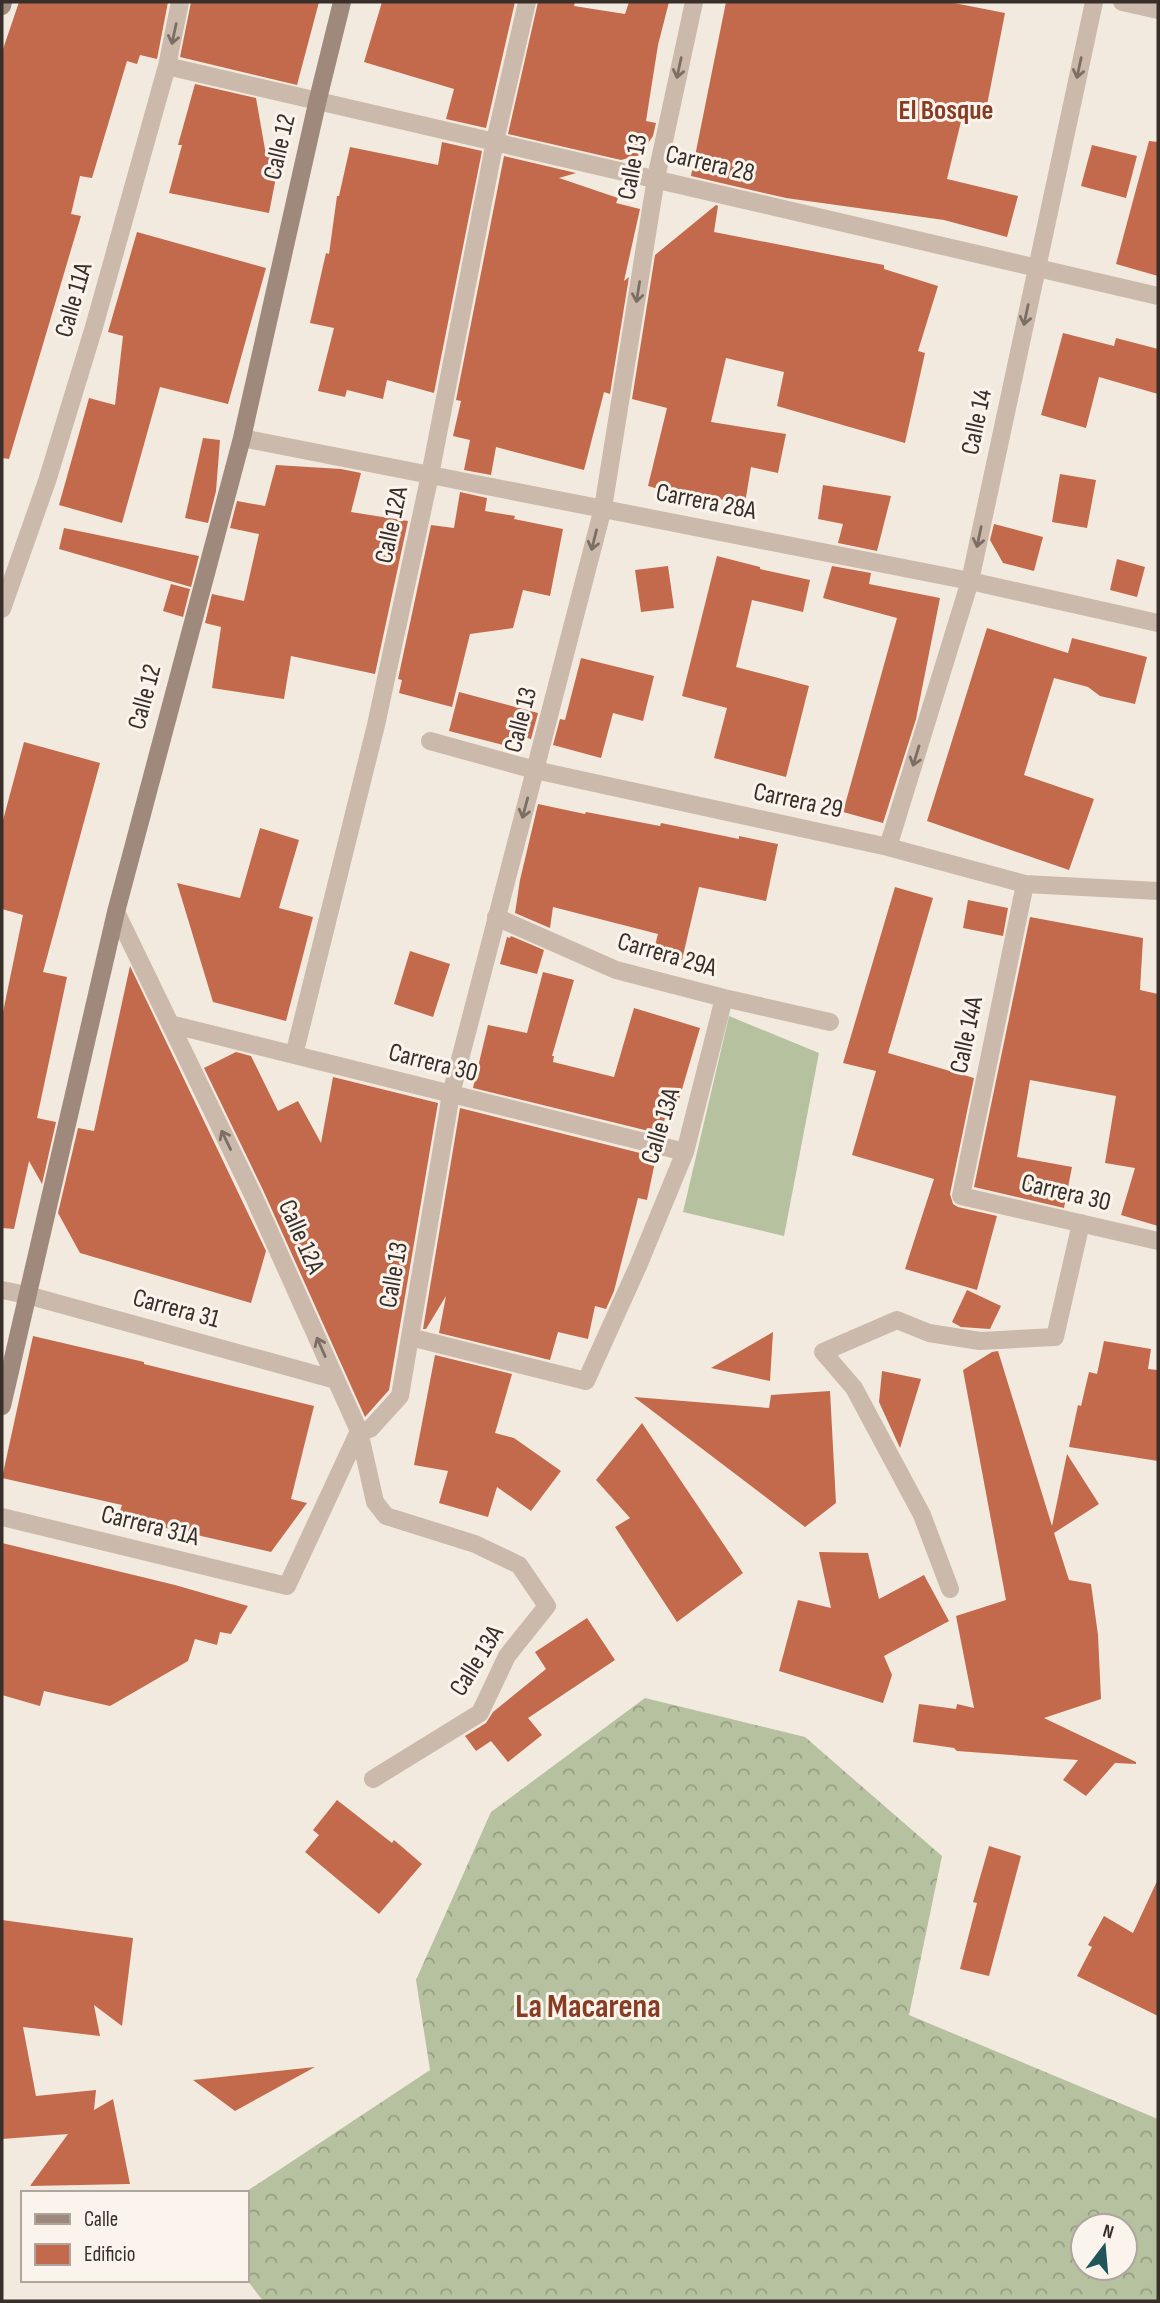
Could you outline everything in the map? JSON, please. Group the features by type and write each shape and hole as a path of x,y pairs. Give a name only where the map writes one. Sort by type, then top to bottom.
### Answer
{"street":[{"name":"Calle 11A","path":"2,609 47,481 76,385 167,66 180,2"},
{"name":"Calle 12","path":"2,1406 116,912 242,438 342,2"},
{"name":"Calle 12A","path":"294,1055 376,725 430,475 495,141 527,2"},
{"name":"Calle 13","path":"359,1431 370,1429 400,1396 451,1094 603,508 656,178 694,2"},
{"name":"Calle 14","path":"888,847 970,581 1094,2"},
{"path":"1122,2 1158,10"},
{"name":"Carrera 28","path":"167,66 1158,296"},
{"name":"Carrera 28A","path":"242,438 970,581 1158,623"},
{"name":"Carrera 29","path":"430,741 535,770 888,847 1025,884 1158,891"},
{"name":"Calle 14A","path":"961,1196 1025,884"},
{"name":"Calle 12A","path":"116,912 253,1195 359,1431"},
{"name":"Carrera 29A","path":"496,917 617,970 830,1022"},
{"name":"Calle 13A","path":"410,1337 586,1381 685,1152 724,998"},
{"name":"Carrera 30","path":"170,1024 685,1152"},
{"name":"Carrera 30","path":"961,1196 1158,1241"},
{"path":"950,1589 916,1503 854,1388 823,1352 897,1320 929,1333 980,1341 1055,1337 1081,1223"},
{"name":"Carrera 31","path":"2,1290 336,1380"},
{"name":"Calle 13A","path":"359,1431 375,1502 386,1516 475,1544 519,1565 547,1606 507,1656 480,1713 373,1779"},
{"name":"Carrera 31A","path":"2,1517 287,1586 359,1431"}],"green space":[{"path":"729,1016 819,1053 784,1236 683,1212"},
{"path":"645,1698 805,1737 942,1856 909,2015 1158,2119 1158,2301 263,2301 248,2281 247,2191 430,2070 416,1980 491,1812"}],"building":[{"path":"19,2 168,2 157,59 140,55 137,64 127,61 92,178 80,176 71,214 81,216 9,459 2,458 2,52"},
{"path":"191,2 319,2 297,85 180,57"},
{"path":"382,2 515,2 486,128 446,119 454,89 364,62"},
{"path":"538,2 575,2 574,6 625,14 629,2 669,2 658,45 646,121 656,123 653,136 640,155 621,160 508,134"},
{"path":"726,2 949,2 1005,13 987,105 966,101 947,179 1018,196 1007,237 944,220 786,198 691,176"},
{"path":"195,84 256,98 266,155 280,157 269,213 169,193 182,145 178,145"},
{"path":"1149,141 1158,142 1158,276 1116,264"},
{"path":"442,142 482,151 434,393 387,380 383,399 347,390 345,397 318,391 334,328 310,323 326,253 329,254 337,196 350,147 438,165"},
{"path":"1092,145 1137,156 1126,198 1081,186"},
{"path":"504,156 576,173 559,178 618,198 616,203 640,209 624,281 629,277 610,394 604,392 584,470 496,447 491,475 464,470 470,440 453,436 461,401 456,400"},
{"path":"716,205 714,232 884,265 884,269 938,286 918,351 925,353 905,443 777,406 784,372 726,358 711,422 786,434 778,473 751,467 745,503 712,498 711,501 648,486 667,408 632,399 655,255"},
{"path":"137,232 266,268 228,404 160,387 122,523 59,505 89,398 115,405 123,336 108,332"},
{"path":"1063,333 1114,346 1116,338 1158,349 1158,394 1099,377 1086,428 1041,415"},
{"path":"203,438 220,440 216,491 208,523 185,518"},
{"path":"276,465 341,469 361,473 351,512 408,521 375,674 291,656 284,699 212,688 221,627 205,623 212,594 244,601 259,534 230,528 237,501 265,506"},
{"path":"1060,474 1096,480 1087,528 1052,522"},
{"path":"823,485 891,496 877,551 838,543 843,524 818,519"},
{"path":"460,492 487,498 485,511 563,529 550,596 523,590 513,628 470,634 452,707 399,693 402,680 398,679 431,525 454,528"},
{"path":"994,524 1043,537 1034,571 1003,563 990,540"},
{"path":"64,528 199,556 191,587 59,549"},
{"path":"717,556 810,580 803,612 752,600 736,667 809,686 786,777 714,758 727,708 682,696"},
{"path":"1117,559 1145,567 1137,597 1110,590"},
{"path":"668,566 674,608 641,612 635,570"},
{"path":"832,566 871,573 869,584 940,598 916,719 883,823 843,812 897,618 823,598"},
{"path":"171,584 190,589 183,617 163,611"},
{"path":"987,628 1068,653 1072,638 1147,657 1135,704 1100,696 1088,687 1054,678 1024,775 1094,799 1069,870 927,821"},
{"path":"581,658 654,676 643,721 613,713 601,758 553,745 560,719 565,720"},
{"path":"459,692 538,713 531,739 510,733 507,746 449,731"},
{"path":"24,742 100,763 43,972 67,977 37,1118 56,1122 42,1184 29,1161 14,1229 2,1228 2,1017 23,915 2,909 2,824"},
{"path":"538,804 585,814 586,812 660,826 661,823 778,844 766,901 699,887 682,960 653,953 658,934 553,907 550,928 515,913"},
{"path":"260,828 299,840 279,908 313,917 286,1021 213,1002 177,883 240,898"},
{"path":"895,887 933,898 888,1053 974,1078 950,1194 953,1204 958,1207 997,1216 977,1290 905,1269 934,1179 852,1155 876,1071 843,1063"},
{"path":"968,900 1008,908 1003,936 963,928"},
{"path":"1030,917 1143,938 1140,990 1158,994 1158,1226 1121,1215 1135,1168 1105,1163 1116,1096 1030,1080 1017,1157 1072,1167 1064,1208 974,1187"},
{"path":"511,936 544,950 537,974 500,964 507,937"},
{"path":"410,951 450,964 433,1017 394,1004"},
{"path":"130,966 266,1251 251,1303 80,1253 58,1213 78,1128 94,1131"},
{"path":"543,972 574,980 552,1056 553,1062 614,1077 634,1008 700,1028 673,1120 665,1118 661,1134 473,1088 488,1025 527,1033"},
{"path":"236,1052 251,1056 278,1111 298,1101 321,1143 333,1077 438,1103 389,1390 365,1417 263,1190 204,1068"},
{"path":"460,1108 656,1157 647,1200 638,1198 614,1291 606,1309 595,1306 588,1339 558,1332 550,1360 439,1333 446,1296 426,1329 423,1329"},
{"path":"967,1290 1001,1306 990,1329 961,1327 952,1322"},
{"path":"773,1332 770,1381 711,1368"},
{"path":"33,1336 314,1406 291,1499 307,1503 271,1552 118,1517 122,1505 2,1478"},
{"path":"1104,1341 1151,1349 1148,1369 1158,1370 1158,1461 1069,1447 1078,1405 1081,1406 1089,1372 1097,1374"},
{"path":"998,1351 1052,1526 1067,1454 1099,1504 1054,1533 1069,1580 1091,1584 1098,1635 1101,1699 1044,1718 1136,1764 1115,1763 1086,1796 1063,1780 1078,1760 957,1751 954,1748 913,1742 919,1704 956,1709 957,1704 974,1708 956,1616 1006,1600 963,1370"},
{"path":"435,1355 512,1374 495,1433 514,1438 561,1471 531,1511 497,1487 488,1517 439,1503 448,1471 414,1465"},
{"path":"882,1371 921,1379 900,1448 879,1402"},
{"path":"830,1391 836,1503 805,1527 634,1397 769,1408 771,1395"},
{"path":"642,1423 743,1573 677,1622 615,1527 630,1518 596,1480"},
{"path":"2,1543 175,1585 248,1606 231,1634 220,1632 217,1645 195,1639 188,1661 110,1706 44,1691 40,1706 2,1695"},
{"path":"819,1552 868,1553 879,1599 924,1575 949,1621 884,1656 892,1675 883,1703 779,1671 798,1600 831,1608"},
{"path":"587,1618 615,1660 528,1718 542,1735 508,1762 491,1741 476,1751 465,1736 486,1723 493,1712 546,1669 535,1652"},
{"path":"337,1800 392,1843 394,1840 422,1864 379,1914 305,1852 319,1835 313,1830"},
{"path":"989,1846 1021,1856 989,1976 960,1969 977,1903 973,1902"},
{"path":"1158,1879 1158,2016 1077,1976 1092,1947 1088,1945 1104,1916 1133,1933"},
{"path":"2,1920 133,1938 122,2026 94,2005 100,2036 23,2027 36,2096 96,2090 94,2110 113,2099 130,2184 30,2186 68,2134 2,2139"},
{"path":"315,2067 235,2111 193,2080"}],"district":[{"name":"El Bosque","path":"946,110"},
{"name":"La Macarena","path":"588,2007"}]}
